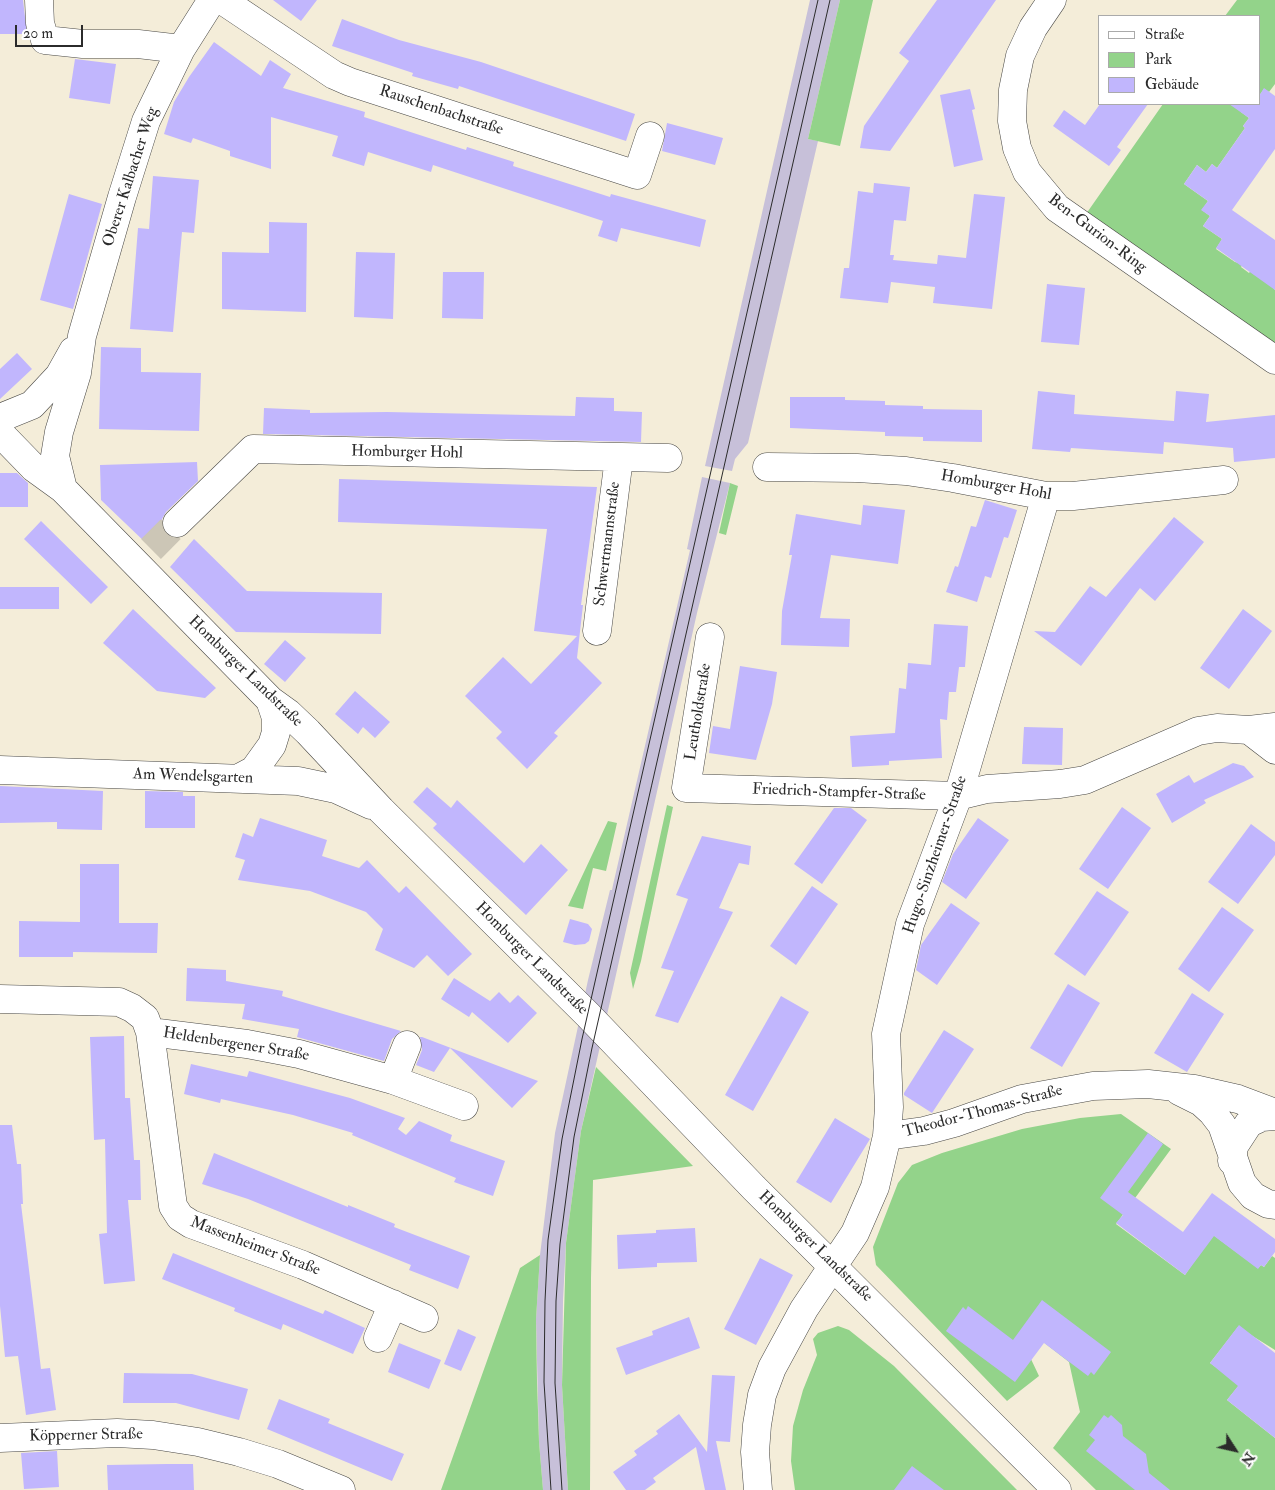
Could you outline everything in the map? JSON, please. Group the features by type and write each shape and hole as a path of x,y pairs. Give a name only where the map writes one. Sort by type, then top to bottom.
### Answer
{"street":[{"path":"39,0 40,23 45,40 83,44 138,44 180,49"},
{"name":"Oberer Kalbacher Weg","path":"63,489 55,456 59,432 77,373 82,336 146,121 180,49 212,0"},
{"name":"Rauschenbachstraße","path":"222,0 334,75 350,82 637,175 650,136"},
{"name":"Ben-Gurion-Ring","path":"1052,0 1033,28 1020,56 1013,90 1012,121 1017,148 1027,172 1042,192 1071,219 1275,360"},
{"name":"Oberer Kalbacher Weg","path":"0,418 17,413 32,405 39,398 59,376 82,336"},
{"name":"Homburger Landstraße","path":"0,433 34,468 63,489 144,556 270,700 301,726 381,810 588,1015 754,1188 834,1265 1057,1490"},
{"name":"Homburger Hohl","path":"177,523 253,449 668,458"},
{"name":"Schwertmannstraße","path":"597,631 619,458"},
{"name":"Homburger Hohl","path":"767,467 857,468 906,471 1046,496 1073,496 1224,480"},
{"name":"Hugo-Sinzheimer-Straße","path":"758,1490 755,1452 762,1395 786,1339 866,1214 875,1188 887,1136 889,1106 886,1034 910,924 958,796 1046,496"},
{"name":"Leutholdstraße","path":"686,788 710,637"},
{"path":"240,778 254,770 272,745 276,718 270,700"},
{"name":"Friedrich-Stampfer-Straße","path":"686,788 958,796 987,789 1060,784 1085,780 1198,731 1217,728 1262,729 1275,750"},
{"name":"Am Wendelsgarten","path":"0,770 298,781 326,787 381,810"},
{"name":"Heldenbergener Straße","path":"0,999 118,1002 132,1008 145,1018 150,1032 200,1037 282,1050 393,1080 464,1106"},
{"name":"Massenheimer Straße","path":"150,1032 173,1206 180,1217 191,1224 303,1265 424,1318"},
{"path":"393,1080 407,1045"},
{"name":"Theodor-Thomas-Straße","path":"887,1136 924,1131 954,1123 1022,1099 1073,1088 1124,1084 1213,1092 1275,1114"},
{"name":"Theodor-Thomas-Straße","path":"1168,1088 1185,1093 1212,1112 1222,1125 1232,1161 1242,1183 1253,1196 1268,1204 1275,1205"},
{"name":"Theodor-Thomas-Straße","path":"1232,1161 1234,1146 1249,1123 1275,1114"},
{"path":"378,1338 393,1304"},
{"name":"Köpperner Straße","path":"0,1438 117,1433 153,1435 198,1442 239,1452 313,1484 341,1490"}],"shaded area":[{"path":"810,0 840,0 808,139 818,141 748,443 735,459 732,471 705,466"},
{"path":"702,477 730,483 697,613 581,1131 566,1243 563,1301 562,1385 568,1490 543,1490 539,1442 536,1319 540,1255 555,1133 588,980 610,890 612,890 690,550 687,549"}],"green space":[{"path":"840,0 873,0 840,146 808,139"},
{"path":"1237,0 1275,0 1275,84 1269,92 1264,89 1260,95 1260,15 1226,15"},
{"path":"1162,105 1246,105 1241,112 1249,118 1243,126 1245,128 1217,168 1212,164 1206,172 1197,165 1184,184 1208,201 1202,210 1210,216 1203,226 1222,239 1216,249 1235,262 1243,264 1241,267 1249,273 1255,265 1275,290 1275,360 1079,224"},
{"path":"730,483 738,486 726,535 719,533"},
{"path":"667,805 673,807 641,961 633,989 630,973"},
{"path":"608,821 617,823 606,871 593,868 583,909 568,906"},
{"path":"596,1067 693,1166 593,1180 590,1490 568,1490 562,1385 566,1243 581,1131"},
{"path":"1121,1114 1171,1149 1116,1224 1185,1275 1212,1234 1258,1268 1261,1265 1264,1267 1272,1256 1275,1258 1275,1350 1238,1327 1210,1363 1240,1384 1227,1400 1275,1438 1275,1490 1096,1490 1053,1448 1080,1412 1069,1362 1042,1341 1030,1357 1039,1376 1007,1401 876,1265 873,1247 898,1183 912,1165 942,1153 1022,1129 1080,1118"},
{"path":"540,1255 536,1319 539,1442 543,1490 441,1490 520,1268"},
{"path":"838,1326 849,1330 894,1366 1017,1490 795,1490 791,1461 793,1426 803,1390 817,1355 813,1339 818,1333"}],"building":[{"path":"0,0 23,0 27,34 0,34"},
{"path":"273,0 317,0 301,21"},
{"path":"937,0 996,0 890,151 860,148 864,126 909,61 899,53"},
{"path":"342,19 399,40 481,62 635,114 626,141 459,86 458,89 412,76 413,73 332,46"},
{"path":"214,42 261,76 270,60 291,74 283,88 365,112 364,117 466,150 467,147 514,162 513,166 610,197 611,194 706,220 700,247 621,228 617,242 598,236 603,221 433,165 431,172 368,152 364,166 332,156 338,136 271,117 271,169 230,156 230,151 193,138 191,143 164,134 174,102"},
{"path":"75,59 116,64 110,104 69,98"},
{"path":"1264,88 1275,96 1275,149 1232,210 1275,240 1275,290 1216,248 1222,239 1203,226 1210,216 1201,210 1208,201 1184,184 1197,165 1206,172 1212,164 1217,168 1245,128 1243,126 1249,118 1230,105 1260,105 1260,94"},
{"path":"970,89 975,109 972,110 983,160 954,167 940,95"},
{"path":"1099,105 1147,105 1117,147 1121,150 1109,166 1053,126 1064,110 1085,125"},
{"path":"667,123 723,138 715,165 662,151"},
{"path":"153,176 199,180 194,233 182,232 173,332 130,329 138,228 149,229"},
{"path":"874,183 910,187 906,221 894,220 890,255 894,255 893,260 937,264 938,255 966,258 974,194 1005,197 992,309 933,303 935,287 891,282 888,303 840,298 844,268 849,268 858,191 873,193"},
{"path":"69,194 102,204 73,309 40,300"},
{"path":"269,222 307,223 306,312 222,309 222,252 269,253"},
{"path":"356,252 395,253 393,319 354,317"},
{"path":"443,272 484,272 483,319 442,318"},
{"path":"1047,284 1085,288 1079,345 1041,342"},
{"path":"101,347 141,348 141,372 201,373 199,431 99,429"},
{"path":"17,353 32,369 0,399 0,369"},
{"path":"1038,391 1075,395 1074,414 1174,421 1176,391 1209,394 1206,422 1275,415 1275,458 1234,462 1233,448 1164,442 1163,454 1071,448 1070,452 1032,449"},
{"path":"576,397 614,398 614,411 642,412 641,442 263,434 264,408 310,410 310,413 387,412 575,416"},
{"path":"790,397 845,397 845,400 885,401 885,405 923,406 923,409 982,410 982,442 923,441 923,437 885,436 885,432 790,428"},
{"path":"197,462 198,481 166,512 162,519 163,529 148,545 101,500 100,465"},
{"path":"0,473 17,473 28,483 28,507 0,507"},
{"path":"339,479 597,487 581,605 583,605 577,658 602,683 554,733 558,736 527,769 496,738 502,732 465,696 503,657 531,684 577,636 534,631 547,529 338,522"},
{"path":"985,500 1017,510 1008,538 1004,537 991,578 985,576 977,602 946,592 955,566 958,567 971,526 976,527"},
{"path":"863,505 905,510 898,564 831,555 820,618 850,619 849,647 781,645 782,611 792,555 789,555 796,514 861,525"},
{"path":"1174,517 1204,542 1155,601 1140,588 1081,666 1034,631 1055,632 1090,586 1106,597"},
{"path":"41,521 108,587 91,604 24,539"},
{"path":"194,539 247,591 382,593 381,634 236,632 170,567"},
{"path":"0,587 59,587 59,609 0,609"},
{"path":"133,609 216,688 205,698 157,691 103,643"},
{"path":"1243,609 1272,631 1229,689 1200,668"},
{"path":"934,624 968,626 965,667 959,667 956,692 949,692 947,720 940,719 942,758 889,761 889,765 852,767 850,736 895,733 899,688 906,689 908,663 931,665"},
{"path":"285,640 306,658 285,682 264,664"},
{"path":"740,666 777,672 772,704 756,760 709,753 713,726 730,729"},
{"path":"355,691 390,722 375,738 363,727 358,734 335,714"},
{"path":"1024,727 1063,728 1062,765 1022,764"},
{"path":"1233,763 1244,766 1254,777 1204,800 1206,803 1172,823 1156,794 1189,775 1194,783"},
{"path":"0,786 103,791 102,830 57,829 57,822 0,823"},
{"path":"427,787 451,808 457,800 524,863 541,844 568,870 526,915 433,828 437,824 413,802"},
{"path":"145,791 183,792 183,796 195,796 195,828 145,828"},
{"path":"1122,807 1151,828 1108,889 1079,869"},
{"path":"834,808 851,808 867,820 822,884 794,864"},
{"path":"260,818 327,840 322,856 359,868 367,860 399,893 406,886 472,954 448,976 427,955 414,968 375,950 383,929 366,912 310,891 238,880 245,860 235,857 243,833 253,837"},
{"path":"978,818 1009,840 966,899 942,882 953,854"},
{"path":"1251,824 1275,842 1275,855 1238,904 1208,882"},
{"path":"702,836 751,846 749,865 739,863 719,908 733,912 678,1023 655,1016 674,971 661,968 688,899 676,895"},
{"path":"80,864 119,864 119,923 158,923 157,953 73,952 73,957 19,957 19,921 80,922"},
{"path":"812,886 838,904 796,965 770,946"},
{"path":"1097,891 1129,912 1085,976 1054,954"},
{"path":"951,903 980,923 937,985 916,970 921,945"},
{"path":"1222,907 1254,930 1209,992 1178,969"},
{"path":"570,919 588,924 592,929 589,941 585,944 575,945 563,942"},
{"path":"187,968 226,970 226,981 283,991 282,996 401,1031 392,1039 384,1061 297,1037 299,1029 242,1019 245,1004 186,1001"},
{"path":"454,978 490,1001 499,992 510,1003 518,995 537,1013 508,1043 472,1012 469,1017 441,999"},
{"path":"1068,984 1100,1003 1062,1067 1030,1048"},
{"path":"1192,993 1224,1014 1187,1072 1154,1053"},
{"path":"781,996 809,1012 753,1111 725,1095"},
{"path":"944,1030 974,1049 932,1113 904,1095 904,1093"},
{"path":"124,1036 125,1098 130,1098 134,1160 140,1160 141,1200 128,1200 135,1281 104,1284 99,1234 107,1233 105,1139 94,1140 90,1037"},
{"path":"420,1037 422,1037 538,1081 512,1108 450,1048 434,1072 416,1065 422,1050"},
{"path":"191,1064 247,1077 249,1071 350,1098 405,1118 398,1129 406,1135 419,1121 452,1135 450,1141 505,1161 493,1196 454,1182 456,1178 352,1135 353,1133 293,1115 221,1099 220,1103 184,1094"},
{"path":"835,1118 870,1139 831,1203 796,1182"},
{"path":"0,1125 12,1125 17,1164 21,1164 23,1204 21,1204 41,1369 50,1368 56,1410 26,1415 18,1356 5,1357 0,1306"},
{"path":"1148,1133 1163,1144 1128,1192 1183,1232 1212,1193 1275,1239 1275,1252 1264,1267 1261,1265 1258,1269 1214,1236 1185,1275 1116,1223 1123,1215 1100,1198"},
{"path":"214,1153 348,1207 348,1205 395,1224 394,1227 470,1256 458,1289 409,1270 411,1265 248,1199 202,1184"},
{"path":"695,1228 697,1262 657,1263 657,1267 618,1269 617,1235"},
{"path":"173,1253 323,1314 325,1310 365,1328 353,1354 283,1324 281,1330 234,1311 235,1308 162,1279"},
{"path":"760,1258 793,1275 756,1345 724,1329"},
{"path":"1042,1300 1111,1352 1094,1375 1091,1372 1088,1376 1044,1343 1015,1382 946,1331 963,1307 966,1310 968,1306 1013,1340"},
{"path":"689,1317 700,1348 626,1375 616,1348 653,1335 652,1331"},
{"path":"1239,1325 1275,1353 1275,1438 1227,1400 1238,1386 1210,1363"},
{"path":"458,1329 476,1337 461,1371 444,1364"},
{"path":"399,1343 441,1360 429,1389 388,1372"},
{"path":"124,1373 192,1374 248,1389 239,1420 176,1403 123,1403"},
{"path":"712,1375 735,1376 730,1442 716,1441 726,1490 705,1490 696,1447 653,1478 656,1482 645,1490 626,1490 613,1472 637,1455 634,1451 658,1434 656,1431 679,1414 707,1452"},
{"path":"279,1399 330,1419 328,1423 404,1454 392,1481 267,1429"},
{"path":"1104,1415 1108,1418 1111,1415 1122,1425 1123,1436 1146,1454 1149,1473 1170,1490 1135,1490 1086,1451 1095,1440 1089,1435"},
{"path":"57,1451 59,1487 24,1489 21,1453"},
{"path":"193,1464 194,1490 108,1490 107,1465"},
{"path":"912,1466 944,1490 894,1490"}],"tunnel":[{"path":"151,549 177,523"}],"tram line":[{"path":"551,1490 544,1382 545,1301 548,1240 562,1139 582,1039 818,0"},
{"path":"562,1490 555,1383 556,1301 560,1244 574,1137 592,1048 830,0"}]}
